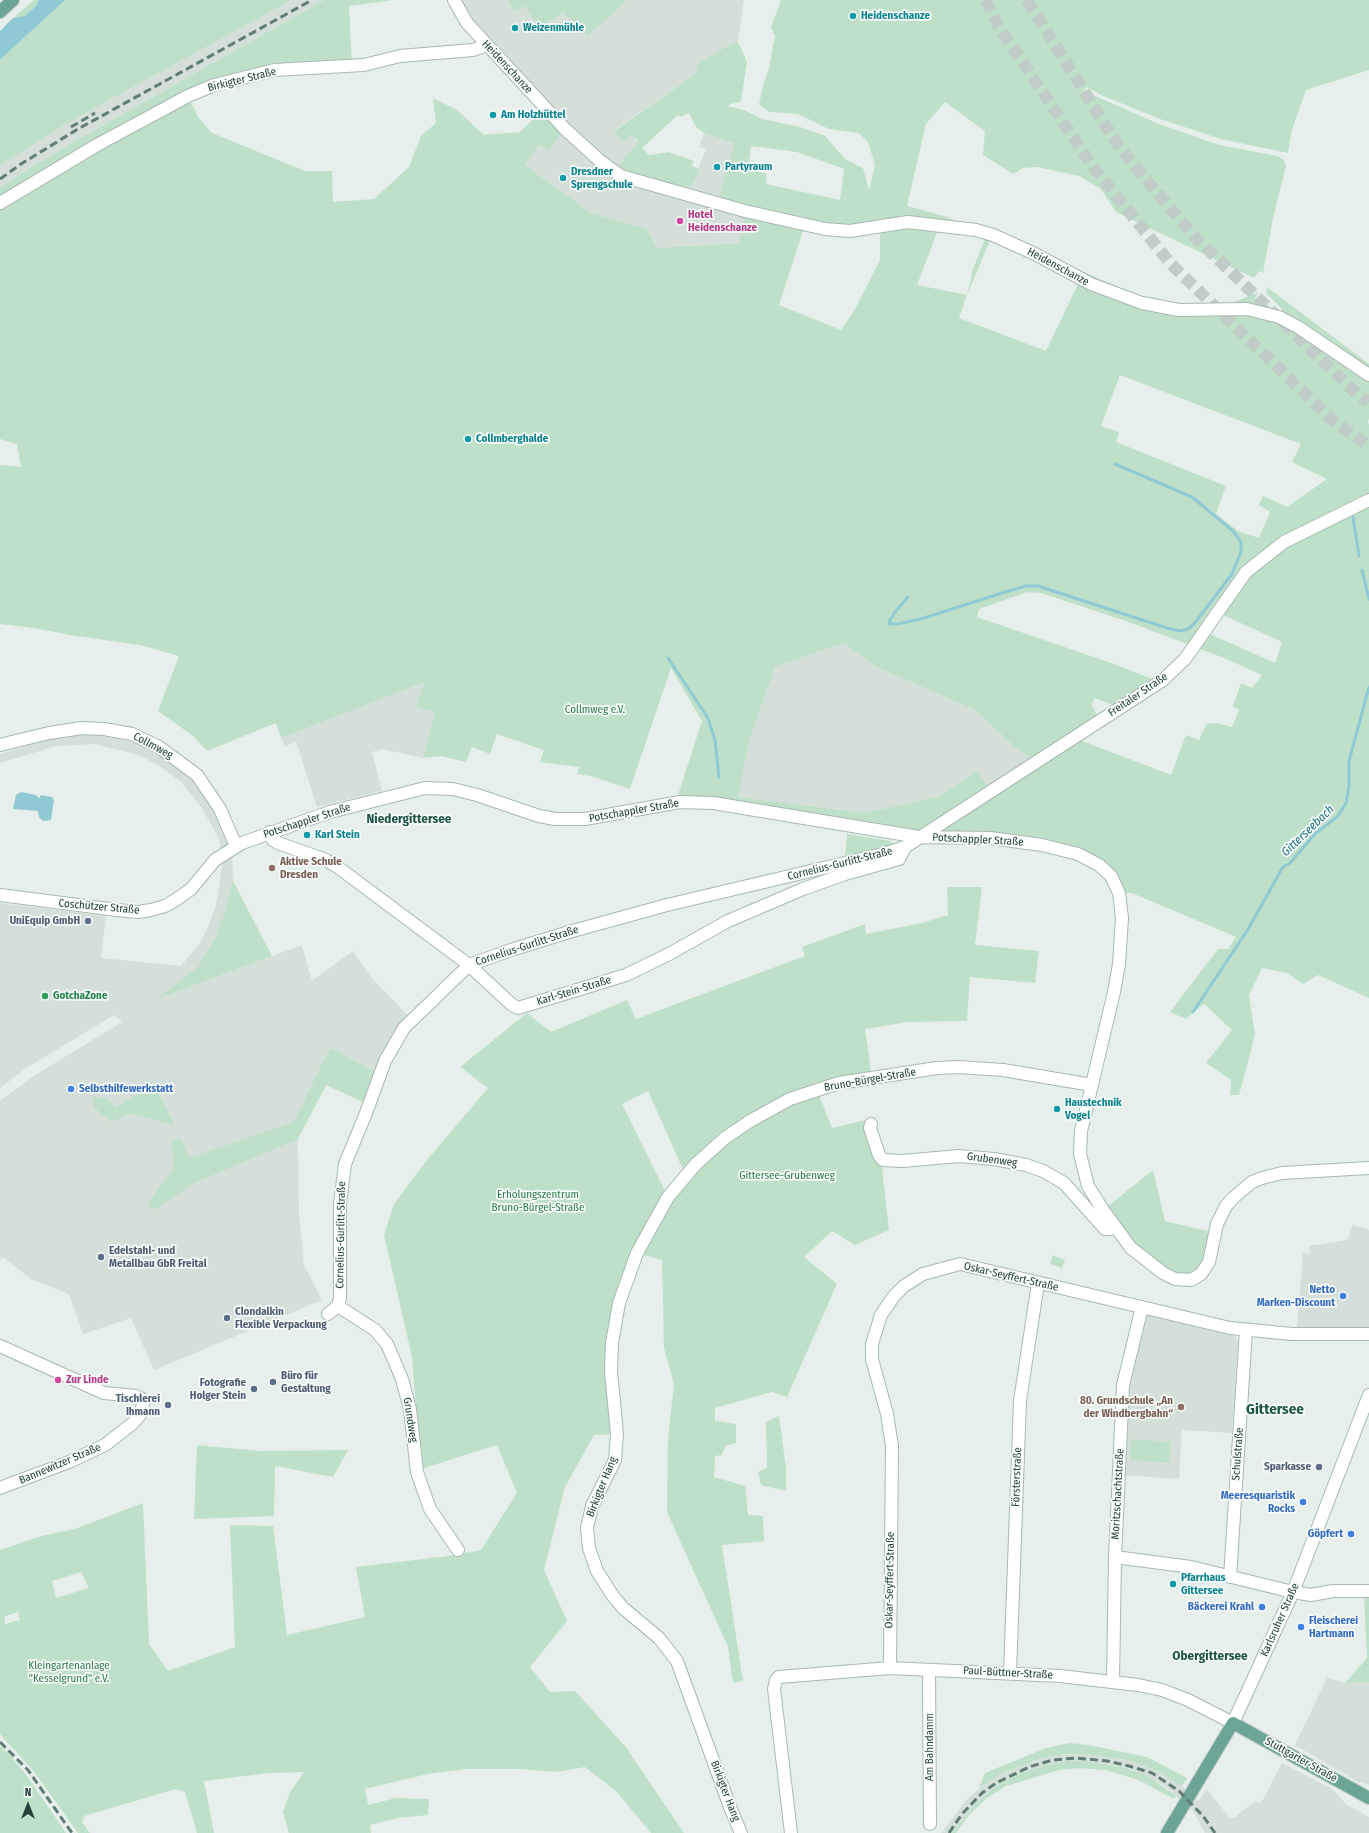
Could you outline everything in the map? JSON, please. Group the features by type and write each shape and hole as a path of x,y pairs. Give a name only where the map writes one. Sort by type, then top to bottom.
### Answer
{"main road":[{"path":"0,12 13,0"},
{"name":"Stuttgarter Straße","path":"1233,1723 1369,1798"},
{"name":"Karlsruher Straße","path":"1167,1833 1233,1723"}],"street":[{"name":"Heidenschanze","path":"454,0 467,23 487,45 500,56 565,129 609,169 631,180 771,218 825,229 850,231 908,222 976,230 993,235 1035,254 1096,286 1142,303 1179,310 1247,309 1279,317 1298,327 1369,375"},
{"name":"Birkigter Straße","path":"0,203 97,145 188,96 214,85 274,70 364,65 400,56 473,50 487,45"},
{"name":"Freitaler Straße","path":"919,837 1038,762 1163,680 1185,659 1246,572 1284,542 1369,500"},
{"name":"Collmweg","path":"0,745 65,730 93,728 132,734 159,747 197,774 220,809 236,846"},
{"name":"Potschappler Straße","path":"225,853 236,846 270,832 324,814 425,788 453,789 477,795 539,816 555,819 584,819 680,802 713,803 919,837 990,838 1042,845 1071,852 1091,860 1111,876 1117,887 1121,904 1121,946 1114,992 1081,1131 1081,1162 1088,1186 1114,1226 1131,1248 1151,1265 1175,1279 1185,1281 1191,1280 1201,1274 1209,1262 1217,1224 1226,1206 1238,1193 1252,1182 1282,1173 1369,1168"},
{"name":"Karl-Stein-Straße","path":"270,832 273,840 278,843 314,855 335,865 469,965 511,1004 518,1008 626,975 670,954 728,921 803,889 844,874 899,859 905,847"},
{"name":"Cornelius-Gurlitt-Straße","path":"338,1306 340,1298 340,1198 343,1172 347,1156 366,1113 385,1061 404,1028 469,965 565,933 660,907 887,853 905,847 919,837"},
{"name":"Coschützer Straße","path":"0,895 117,910 138,912 151,910 165,906 177,899 191,888 215,860 225,853"},
{"name":"Bruno-Bürgel-Straße","path":"652,1225 676,1186 696,1164 725,1138 779,1104 828,1086 937,1068 970,1066 1010,1071 1092,1085"},
{"name":"Grubenweg","path":"872,1124 870,1128 879,1155 883,1160 902,1161 959,1156 994,1158 1026,1165 1043,1171 1064,1183 1106,1229 1110,1229 1114,1226"},
{"name":"Birkigter Hang","path":"652,1225 632,1265 621,1297 615,1324 611,1364 617,1434 616,1454 614,1466 595,1499 590,1514 587,1528 589,1548 597,1571 613,1596 623,1608 659,1638 677,1661 730,1808 741,1833"},
{"name":"Oskar-Seyffert-Straße","path":"890,1668 892,1446 887,1414 872,1359 872,1344 875,1329 884,1310 899,1290 915,1279 937,1270 960,1264 1208,1324 1246,1330 1292,1334 1369,1334"},
{"name":"Försterstraße","path":"1010,1673 1020,1401 1038,1283"},
{"path":"328,1314 338,1306"},
{"name":"Grundweg","path":"338,1306 374,1330 387,1344 402,1379 410,1409 416,1472 430,1509 458,1550"},
{"name":"Moritzschachtstraße","path":"1113,1682 1115,1557 1123,1385 1142,1307"},
{"name":"Schulstraße","path":"1230,1577 1246,1330"},
{"name":"Bannewitzer Straße","path":"0,1346 104,1393 136,1396 142,1399 142,1410 139,1416 114,1440 69,1462 0,1488"},
{"name":"Karlsruher Straße","path":"1233,1723 1293,1592 1369,1395"},
{"path":"1115,1557 1191,1568 1311,1595 1333,1592 1369,1591"},
{"name":"Paul-Büttner-Straße","path":"791,1833 774,1689 776,1680 785,1675 890,1668 1010,1673 1113,1682 1162,1690 1188,1700 1233,1723"},
{"name":"Am Bahndamm","path":"929,1670 930,1824"}],"shaded area":[{"path":"292,0 324,0 82,137 25,171 0,188 0,165 29,146 71,121"},
{"path":"459,0 508,0 513,10 524,5 563,12 613,14 627,0 744,0 738,42 727,46 699,64 695,74 613,131 624,141 631,135 639,142 616,168 598,155 522,77 521,72 507,55 470,18"},
{"path":"562,132 611,176 624,184 682,200 685,188 693,183 706,149 699,147 704,133 736,144 719,194 744,215 739,243 657,248 647,229 591,213 524,164 539,144"},
{"path":"844,643 874,666 975,710 1015,747 1038,762 989,792 976,772 939,796 865,813 737,797 749,741 775,667"},
{"path":"424,681 416,707 435,711 423,758 382,749 372,752 382,791 317,807 296,741 285,747 281,738"},
{"path":"95,734 143,744 167,757 189,773 210,801 226,833 232,854 233,881 228,906 216,938 198,968 159,998 302,945 312,981 353,951 370,976 412,1020 375,1072 330,1047 295,1122 298,1139 299,1214 304,1265 322,1300 154,1370 131,1318 83,1334 69,1294 31,1279 3,1257 0,1260 0,1101 32,1077 122,1022 114,1015 25,1069 0,1088 0,903 106,916 101,958 181,966 199,945 208,927 215,909 219,888 222,865 219,839 202,808 181,782 161,767 139,755 94,744 56,746 0,763 0,754 56,737"},
{"path":"1353,1225 1369,1230 1369,1328 1297,1329 1303,1253 1310,1254 1309,1246 1347,1240"},
{"name":"80. Grundschule „An der Windbergbahn“","path":"1146,1315 1235,1336 1238,1341 1232,1433 1182,1430 1179,1479 1123,1475 1129,1384"},
{"path":"1327,1678 1345,1683 1369,1682 1369,1785 1356,1781 1295,1745"},
{"path":"1066,1754 1087,1754 1131,1761 1157,1771 1182,1786 1199,1801 1207,1789 1229,1817 1235,1817 1255,1801 1261,1803 1282,1763 1331,1788 1346,1804 1369,1817 1369,1833 1205,1833 1193,1811 1164,1786 1127,1767 1085,1761 1065,1761 1043,1766 1014,1776 989,1791 974,1805 952,1833 941,1833 967,1799 988,1781 1001,1774 1041,1758"}],"green space":[{"path":"34,0 39,0 36,6 25,16 13,18"},
{"path":"65,0 292,0 71,121 0,165 0,60"},
{"name":"Collmweg e.V.","path":"324,0 394,0 349,6 352,66 274,70 214,85 188,96 198,117 212,133 305,171 332,171 333,202 374,199 409,167 421,136 436,123 433,98 457,110 484,135 520,132 542,111 562,132 549,151 539,144 525,165 591,213 647,229 657,248 739,243 744,215 801,228 803,231 779,305 841,330 855,309 880,260 880,229 896,225 923,226 965,231 991,238 959,318 1046,351 1079,282 1118,299 1155,309 1188,313 1248,312 1281,320 1294,327 1369,378 1369,419 1367,422 1369,424 1369,998 1318,975 1303,984 1287,973 1262,968 1249,995 1255,1035 1239,1095 1230,1095 1231,1080 1206,1063 1232,1030 1204,1004 1186,1019 1170,1012 1218,949 1228,949 1236,937 1132,893 1119,893 1111,876 1099,865 1078,854 1064,850 1014,840 919,837 713,803 680,802 678,795 702,721 671,668 630,789 591,776 577,774 579,767 540,762 544,750 497,734 490,754 472,747 466,762 441,756 423,758 435,712 416,707 424,682 281,738 276,723 207,751 193,736 158,711 179,656 140,645 0,624 0,465 21,467 17,444 0,439 0,188 25,171 82,137","holes":["938,230 973,234 985,239 973,269 967,295 917,285","1120,375 1301,444 1292,462 1327,479 1287,507 1263,496 1259,505 1270,512 1259,538 1238,531 1216,514 1226,486 1116,442 1119,432 1101,426","1027,592 1041,593 1126,621 1224,658 1262,675 1252,688 1241,683 1233,706 1239,710 1232,727 1216,723 1206,724 1199,740 1186,735 1171,775 1067,735 1097,715 1092,705 1094,698 1114,705 1152,679 1117,665 977,617 979,609","1223,615 1282,642 1275,663 1210,634","844,643 874,666 975,710 1015,747 1037,762 989,791 985,781 976,772 939,796 865,813 738,797 749,741 775,667"]},
{"path":"508,0 627,0 613,14 587,35 563,12 540,28 524,6 513,11"},
{"path":"781,0 1369,0 1369,70 1306,90 1292,130 1288,153 1221,139 1160,119 1101,95 1087,87 1084,91 1159,124 1219,145 1277,156 1284,160 1286,166 1273,218 1263,273 1259,271 1254,278 1116,212 1101,189 1079,176 1037,167 1023,168 1013,174 983,155 985,131 945,102 926,124 907,206 944,216 961,223 845,228 724,200 719,194 735,144 704,133 696,127 689,113 681,117 678,115 642,148 649,155 668,152 694,161 692,166 699,169 693,183 690,186 682,187 634,174 618,166 639,141 631,135 624,142 613,132 695,74 698,64 727,46 738,42 747,62 741,102 730,104 728,106 744,110 762,119 800,127 825,136 845,159 863,168 869,190 875,165 868,142 859,133 829,129 798,114 770,112 759,105 763,85 769,69 775,36 771,27","holes":["751,146 797,152 844,169 840,200 766,184 767,174 748,168"]},
{"path":"1084,272 1153,301 1175,304 1228,305 1258,292 1255,299 1262,305 1267,304 1272,310 1161,305 1082,276"},
{"path":"1267,287 1369,364 1369,372 1283,315 1282,309 1266,293"},
{"path":"847,834 891,841 893,844 890,847 845,859"},
{"path":"233,881 272,956 157,999 198,967 216,937 227,906"},
{"path":"947,887 982,887 975,945 1039,951 1035,983 970,977 967,1021 907,1022 865,1029 872,1078 817,1090 832,1128 870,1119 881,1159 889,1230 855,1245 832,1231 804,1257 837,1284 787,1397 772,1392 715,1408 715,1421 736,1424 736,1443 725,1446 722,1455 715,1456 714,1477 745,1486 748,1515 763,1516 764,1541 722,1545 743,1681 733,1683 728,1647 667,1512 668,1439 674,1384 664,1348 662,1260 637,1253 617,1313 617,1434 594,1435 565,1487 544,1570 567,1621 530,1667 550,1692 575,1691 625,1746 684,1833 651,1833 616,1791 585,1767 555,1772 517,1769 465,1769 428,1774 365,1789 368,1805 396,1798 429,1799 428,1815 398,1818 370,1825 371,1833 289,1833 283,1812 290,1792 304,1772 269,1773 204,1781 214,1833 197,1833 185,1792 176,1789 84,1816 82,1822 90,1833 78,1833 35,1773 0,1734 0,1550 41,1536 75,1529 143,1503 149,1644 168,1671 235,1647 230,1525 273,1526 287,1635 365,1617 356,1567 448,1556 481,1550 517,1493 497,1445 421,1469 412,1357 384,1235 394,1204 427,1160 488,1088 460,1067 527,1013 551,1032 627,1000 636,1019 805,956 802,947 865,924 866,934 922,923 948,915","holes":["648,1091 686,1176 668,1197 622,1104","81,1572 89,1588 56,1598 52,1581","18,1612 20,1620 5,1624 5,1616"]},
{"path":"330,1047 375,1072 363,1102 326,1085 298,1139 194,1183 154,1210 148,1203 174,1168 172,1141 181,1139 189,1158 294,1122"},
{"path":"154,1084 175,1126 132,1113 111,1122 94,1107 92,1097 106,1098 116,1108"},
{"path":"1153,1170 1165,1221 1215,1233 1201,1274 1164,1273 1103,1210"},
{"path":"1053,1255 1065,1260 1062,1268 1050,1264"},
{"path":"779,1416 786,1468 786,1491 761,1485 758,1472 767,1468 766,1422"},
{"path":"1131,1439 1171,1442 1169,1463 1130,1460"},
{"path":"197,1445 259,1451 348,1450 333,1477 275,1466 274,1516 194,1519"},
{"path":"1364,1594 1369,1594 1369,1682 1345,1683 1367,1658"},
{"path":"1069,1743 1089,1745 1147,1757 1187,1778 1182,1786 1157,1771 1131,1761 1087,1754 1066,1754 1041,1758 1023,1765 1001,1774 979,1788 985,1773 1046,1748"},
{"path":"0,1746 11,1756 30,1780 66,1833 0,1833"},
{"path":"1065,1761 1085,1761 1127,1768 1149,1777 1176,1796 1174,1799 1136,1779 1105,1770 1079,1768 1059,1770 1006,1786 987,1798 968,1816 956,1833 952,1833 974,1805 989,1791 1014,1776 1043,1766"}],"water":[{"path":"39,0 65,0 0,60 0,31 13,18 25,16 36,6"},
{"path":"21,792 36,795 39,798 41,795 52,797 54,800 51,820 43,821 39,817 38,811 13,809 16,795"}],"waterway":[{"path":"908,597 895,612 889,622 890,624 898,624 924,618 1026,586 1038,586 1167,628 1180,631 1188,629 1194,624 1232,574 1241,552 1241,542 1233,531 1192,497 1115,464"},
{"name":"Gitterseebach","path":"1353,517 1359,556"},
{"name":"Gitterseebach","path":"1362,570 1369,599"},
{"path":"668,658 708,718 715,740 719,777"},
{"name":"Gitterseebach","path":"1193,1012 1247,931 1283,867 1290,863 1315,834 1338,816 1346,803 1349,786 1349,761 1369,687"}],"tunnel":[{"path":"986,0 997,24 1093,167 1171,264 1332,420 1369,446"},
{"path":"1027,0 1119,147 1193,235 1358,395 1369,402"}],"railway":[{"path":"0,179 21,164 78,129 312,0"},
{"path":"71,127 95,113"},
{"path":"0,1742 28,1770 72,1833"},
{"path":"949,1833 962,1814 982,1793 996,1783 1029,1767 1053,1760 1076,1758 1107,1761 1152,1773 1179,1791 1203,1816 1215,1833"}],"place":[{"name":"Heidenschanze","path":"853,16"},
{"name":"Weizenmühle","path":"515,28"},
{"name":"Am Holzhüttel","path":"493,115"},
{"name":"Partyraum","path":"717,167"},
{"name":"Dresdner Sprengschule","path":"563,178"},
{"name":"Hotel Heidenschanze","path":"680,221"},
{"name":"Collmberghalde","path":"468,439"},
{"name":"Karl Stein","path":"307,835"},
{"name":"Aktive Schule Dresden","path":"272,868"},
{"name":"UniEquip GmbH","path":"88,921"},
{"name":"GotchaZone","path":"45,996"},
{"name":"Selbsthilfewerkstatt","path":"71,1089"},
{"name":"Haustechnik Vogel","path":"1057,1109"},
{"name":"Edelstahl- und Metallbau GbR Freital","path":"101,1257"},
{"name":"Netto Marken-Discount","path":"1343,1296"},
{"name":"Clondalkin Flexible Verpackung","path":"227,1318"},
{"name":"Zur Linde","path":"58,1380"},
{"name":"Büro für Gestaltung","path":"273,1382"},
{"name":"Fotografie Holger Stein","path":"254,1389"},
{"name":"Tischlerei Ihmann","path":"168,1405"},
{"name":"80. Grundschule „An der Windbergbahn“","path":"1181,1407"},
{"name":"Sparkasse","path":"1319,1467"},
{"name":"Meeresquaristik Rocks","path":"1303,1502"},
{"name":"Göpfert","path":"1351,1534"},
{"name":"Pfarrhaus Gittersee","path":"1173,1584"},
{"name":"Bäckerei Krahl","path":"1262,1607"},
{"name":"Fleischerei Hartmann","path":"1301,1627"}],"district":[{"name":"Niedergittersee","path":"409,819"},
{"name":"Gittersee","path":"1275,1410"},
{"name":"Obergittersee","path":"1210,1656"}],"park label":[{"name":"Gittersee-Grubenweg","path":"787,1176"},
{"name":"Erholungszentrum Bruno-Bürgel-Straße","path":"538,1201"},
{"name":"Kleingartenanlage \"Kesselgrund\" e.V.","path":"69,1672"}]}
